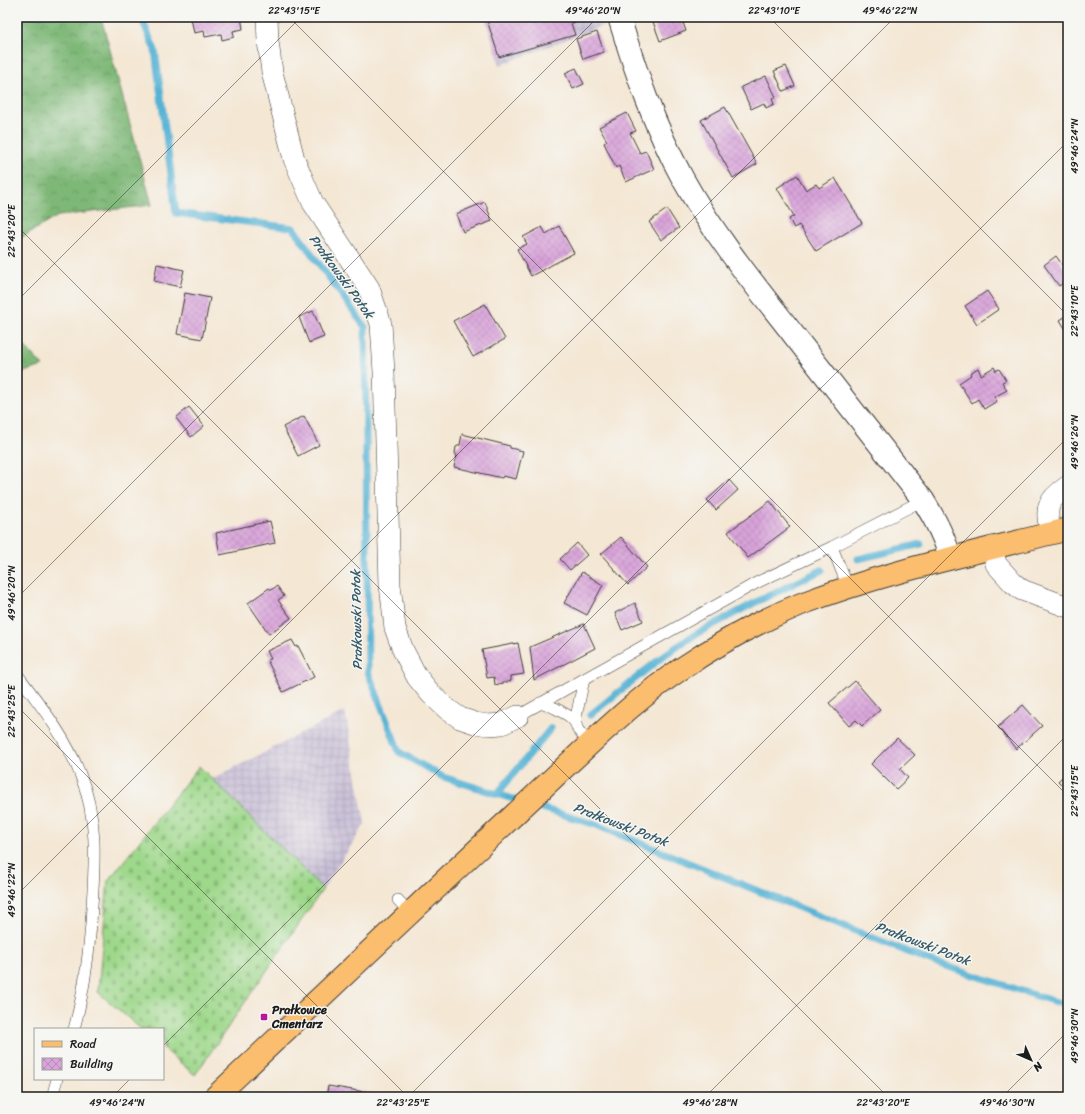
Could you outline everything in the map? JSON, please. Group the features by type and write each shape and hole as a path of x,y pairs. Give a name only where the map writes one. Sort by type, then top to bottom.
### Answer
{"main road":[{"path":"215,1097 404,907 492,836 590,744 650,692 681,669 744,631 800,605 848,587 950,558 1059,531"}],"street":[{"path":"267,17 272,72 294,158 313,203 369,288 381,324 384,372 390,585 395,628 403,650 417,677 431,694 447,709 460,718 475,723 488,725 502,724 518,716"},
{"path":"619,17 633,65 653,116 683,179 703,212 722,242 762,295 923,500 934,516 941,531 950,558"},
{"path":"1059,531 1047,517 1049,505 1055,495 1068,486"},
{"path":"992,547 996,564 1013,584 1022,590 1068,607"}],"lane":[{"path":"518,716 758,582 832,547 923,500"},
{"path":"832,547 848,587"},
{"path":"17,674 47,715 71,753 80,774 92,815 94,832 94,864 91,923 82,994 74,1028"},
{"path":"575,722 584,679"},
{"path":"540,703 561,711 575,722 578,730 590,744"},
{"path":"52,1097 57,1080"}],"shaded area":[{"path":"485,17 605,17 607,24 500,65"},
{"path":"345,711 365,824 323,889 212,779"}],"green space":[{"path":"17,17 101,17 152,205 58,216 17,240"},
{"path":"17,338 43,366 17,374"},
{"path":"199,766 323,889 195,1075 164,1049 164,1028 140,1028 98,992 108,881"}],"building":[{"path":"241,17 243,29 233,31 234,37 222,40 221,34 205,37 204,31 194,33 191,18"},
{"path":"486,17 514,17 514,19 522,17 574,17 575,22 571,23 575,35 499,57"},
{"path":"656,17 681,17 686,31 660,41 652,19"},
{"path":"597,32 604,52 583,59 576,39"},
{"path":"786,66 795,86 783,91 774,71"},
{"path":"576,68 584,84 573,89 565,73"},
{"path":"766,76 776,97 772,99 774,104 766,108 764,103 751,109 741,87"},
{"path":"725,107 757,164 733,178 701,120"},
{"path":"627,113 636,131 630,133 640,153 646,151 654,169 626,182 619,166 616,168 604,143 607,141 599,127"},
{"path":"797,175 806,190 816,184 819,188 835,178 862,223 816,251 799,225 794,228 789,219 794,216 777,188"},
{"path":"485,202 492,221 463,232 456,214"},
{"path":"667,209 679,228 661,240 649,222"},
{"path":"559,226 574,253 531,276 517,249 527,244 523,237 542,227 546,234"},
{"path":"1056,256 1068,273 1068,280 1059,286 1044,265"},
{"path":"157,264 184,270 180,287 154,281"},
{"path":"987,291 999,309 977,324 965,306"},
{"path":"185,293 210,298 202,339 177,334"},
{"path":"485,304 505,339 473,357 453,321"},
{"path":"313,311 324,337 309,343 299,317"},
{"path":"1068,315 1068,333 1060,320"},
{"path":"994,367 996,371 999,369 1006,380 1002,382 1007,390 994,397 997,401 984,409 978,399 972,403 959,383 978,368 981,375"},
{"path":"189,407 204,426 191,437 176,418"},
{"path":"304,416 319,445 298,456 283,427"},
{"path":"462,434 510,446 510,448 523,451 516,479 503,476 502,478 454,467 457,456 455,453 456,447 460,445"},
{"path":"729,480 738,490 716,510 707,500"},
{"path":"770,501 790,527 748,558 728,532"},
{"path":"270,521 275,543 220,555 216,533"},
{"path":"621,537 647,567 628,585 601,554"},
{"path":"577,543 587,555 570,570 560,559"},
{"path":"582,572 603,585 587,615 564,603"},
{"path":"277,586 284,596 278,600 291,618 269,634 248,603 269,588 271,590"},
{"path":"635,603 643,621 622,630 615,613"},
{"path":"584,624 595,648 534,680 530,647"},
{"path":"292,640 296,647 298,646 314,677 283,692 267,660 271,659 267,651"},
{"path":"518,643 524,674 511,676 511,681 495,685 494,677 487,678 482,650"},
{"path":"855,681 880,710 862,726 856,720 849,726 829,703"},
{"path":"1023,705 1042,726 1016,749 998,727"},
{"path":"897,738 915,755 900,769 908,778 896,789 871,764"},
{"path":"1068,771 1068,791 1058,781"},
{"path":"328,1086 384,1095 384,1097 326,1097"}],"waterway":[{"name":"Prałkowski Potok","path":"141,17 155,50 176,213 293,228 365,327 368,672 399,752 443,777 596,825 930,961 1068,1006"},
{"path":"858,559 921,544"},
{"path":"590,715 666,654 696,634 760,600 822,570"},
{"path":"497,794 551,728"}],"place":[{"name":"Prałkowce Cmentarz","path":"264,1017"}]}
